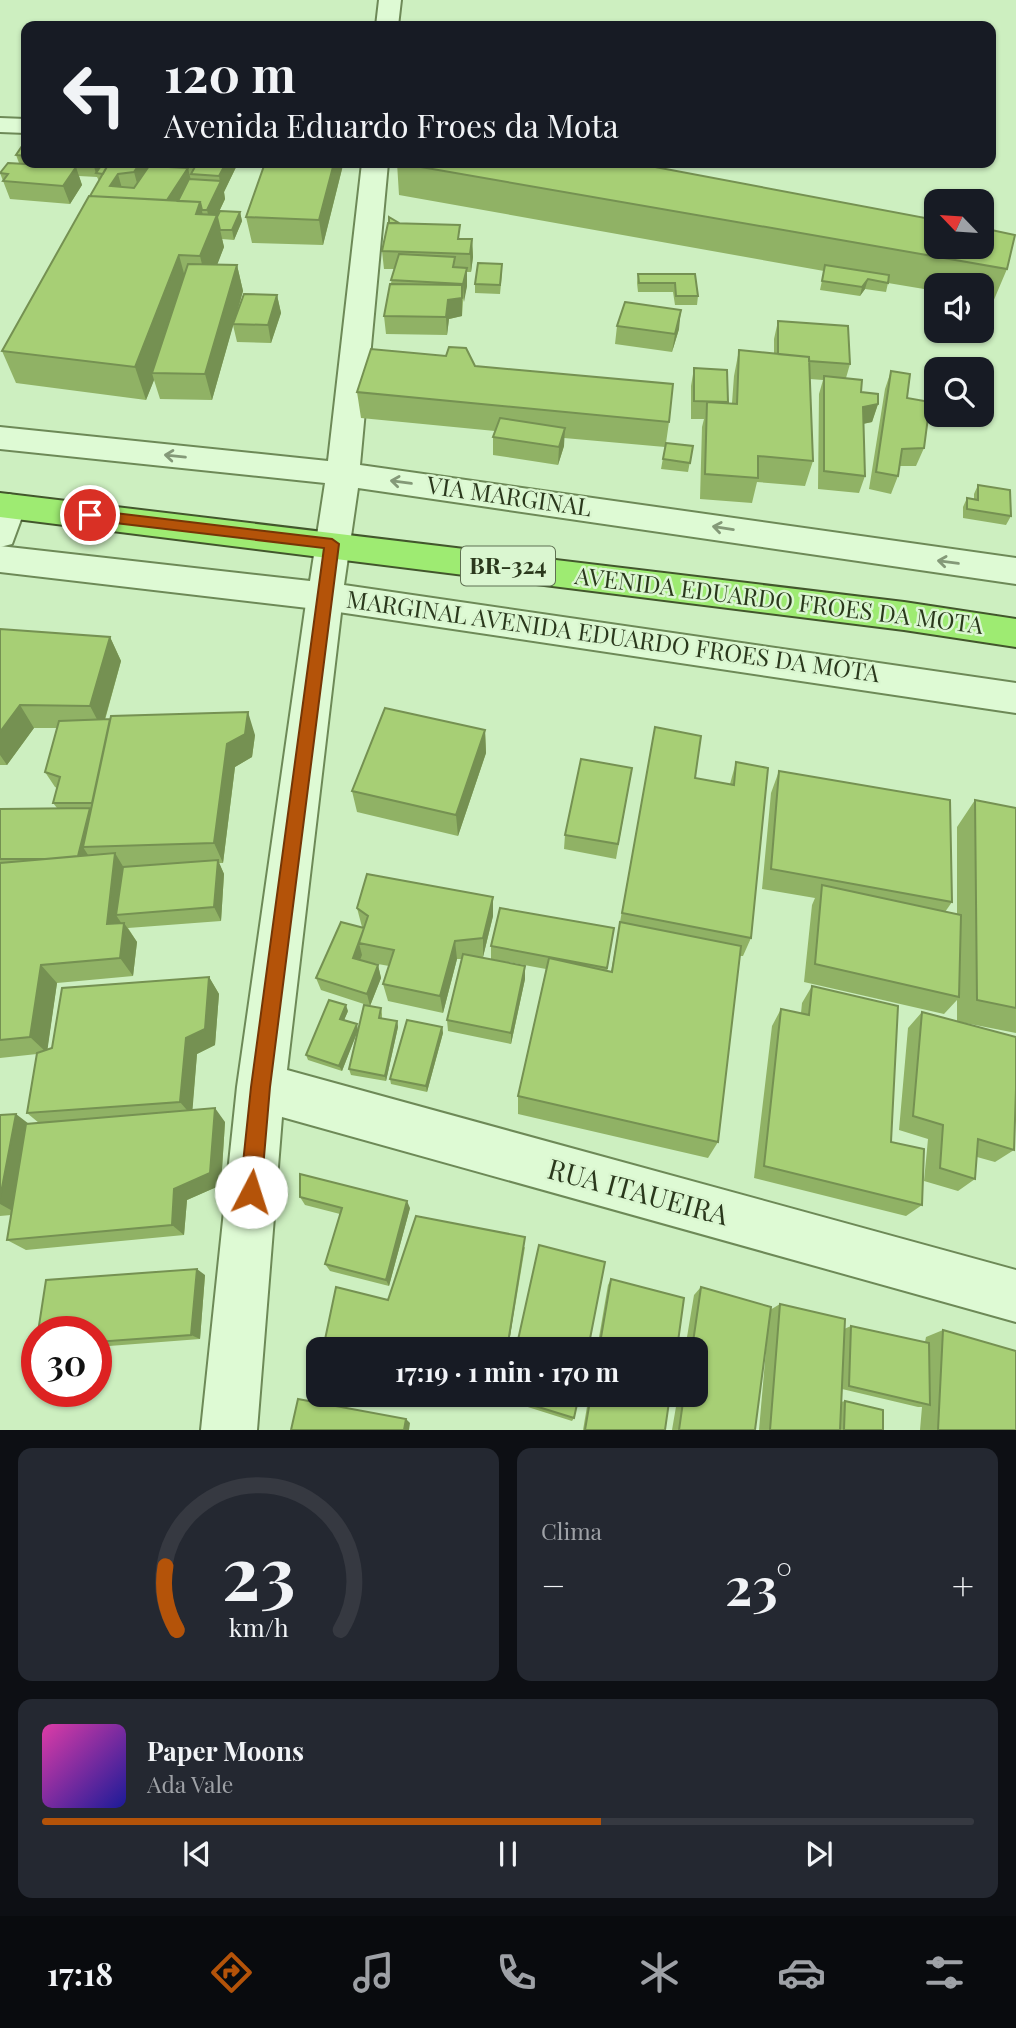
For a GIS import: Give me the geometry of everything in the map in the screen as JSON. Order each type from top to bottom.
[{"type":"highway","name":"AVENIDA EDUARDO FROES DA MOTA","points":[[3,515],[332,544],[1016,633]]},
{"type":"street","points":[[388,21],[390,0]]},
{"type":"street","points":[[0,125],[21,126]]},
{"type":"street","points":[[229,1430],[261,1087],[343,474],[374,168]]},
{"type":"street","name":"VIA MARGINAL","points":[[0,438],[343,474],[1016,571]]},
{"type":"street","name":"MARGINAL AVENIDA EDUARDO FROES DA MOTA","points":[[0,559],[325,596],[1016,698]]},
{"type":"street","name":"RUA ITAUEIRA","points":[[261,1087],[1016,1296]]},
{"type":"building","points":[[8,163],[21,164],[21,168],[75,168],[63,186],[3,181],[8,174],[0,173]]},
{"type":"building","points":[[100,168],[106,168],[103,174],[96,173]]},
{"type":"building","points":[[106,168],[137,168],[134,172],[118,174],[110,186],[134,188],[148,168],[188,168],[167,200],[90,196]]},
{"type":"building","points":[[194,168],[223,168],[219,176],[191,174]]},
{"type":"building","points":[[263,168],[333,168],[319,220],[246,217]]},
{"type":"building","points":[[427,168],[660,168],[924,218],[924,255]]},
{"type":"building","points":[[189,179],[221,181],[207,210],[202,210],[200,202],[178,201]]},
{"type":"building","points":[[89,196],[200,202],[196,214],[217,215],[200,256],[179,255],[135,367],[2,351]]},
{"type":"building","points":[[220,211],[240,212],[232,230],[220,230],[217,217]]},
{"type":"building","points":[[388,223],[460,225],[458,239],[472,239],[470,254],[382,251]]},
{"type":"building","points":[[994,231],[1015,235],[1007,269],[950,259],[994,259]]},
{"type":"building","points":[[399,254],[455,257],[453,267],[467,268],[463,284],[391,280]]},
{"type":"building","points":[[478,263],[502,264],[500,285],[475,284]]},
{"type":"building","points":[[188,264],[237,265],[205,374],[152,373]]},
{"type":"building","points":[[825,265],[889,275],[888,283],[868,279],[862,287],[822,281]]},
{"type":"building","points":[[638,274],[695,274],[698,296],[676,296],[675,283],[639,283]]},
{"type":"building","points":[[390,284],[462,285],[462,298],[448,300],[446,317],[384,316]]},
{"type":"building","points":[[244,294],[277,295],[268,325],[233,324]]},
{"type":"building","points":[[625,302],[681,310],[675,334],[617,326]]},
{"type":"building","points":[[778,321],[848,326],[850,364],[809,361],[809,357],[778,354]]},
{"type":"building","points":[[449,347],[466,348],[475,366],[673,384],[669,422],[357,392],[371,349],[446,356]]},
{"type":"building","points":[[739,350],[809,357],[813,461],[758,456],[758,478],[705,474],[707,402],[737,404]]},
{"type":"building","points":[[694,368],[727,370],[728,402],[694,401]]},
{"type":"building","points":[[891,371],[910,374],[907,398],[924,401],[924,427],[927,427],[924,448],[902,449],[898,476],[876,472]]},
{"type":"building","points":[[824,376],[862,380],[861,392],[878,394],[878,404],[863,407],[865,476],[824,471]]},
{"type":"building","points":[[500,418],[565,428],[559,447],[493,437]]},
{"type":"building","points":[[666,443],[693,446],[690,463],[663,459]]},
{"type":"building","points":[[978,485],[1010,490],[1011,516],[967,509],[967,498],[978,500]]},
{"type":"building","points":[[0,629],[110,637],[90,706],[20,705],[0,732]]},
{"type":"building","points":[[385,708],[485,730],[456,815],[352,791]]},
{"type":"building","points":[[248,712],[245,734],[227,744],[214,843],[83,847],[111,716]]},
{"type":"building","points":[[110,719],[92,803],[53,803],[60,777],[45,772],[59,721]]},
{"type":"building","points":[[655,727],[701,736],[695,778],[734,785],[736,762],[768,768],[751,938],[622,913]]},
{"type":"building","points":[[581,759],[632,768],[618,844],[565,835]]},
{"type":"building","points":[[779,771],[950,800],[952,902],[771,869]]},
{"type":"building","points":[[975,800],[1016,808],[1016,1008],[977,1000]]},
{"type":"building","points":[[90,808],[78,856],[0,859],[0,809]]},
{"type":"building","points":[[115,853],[107,924],[124,923],[120,958],[41,965],[30,1037],[0,1040],[0,863]]},
{"type":"building","points":[[218,860],[214,907],[116,915],[123,867]]},
{"type":"building","points":[[367,874],[493,897],[483,938],[455,941],[440,996],[383,984],[394,950],[359,943],[368,916],[357,908]]},
{"type":"building","points":[[822,885],[961,915],[959,997],[815,964]]},
{"type":"building","points":[[500,908],[614,928],[607,968],[491,946]]},
{"type":"building","points":[[341,922],[364,928],[353,958],[378,965],[367,994],[316,978]]},
{"type":"building","points":[[620,922],[741,946],[718,1142],[518,1096],[549,958],[612,972]]},
{"type":"building","points":[[463,954],[525,966],[511,1033],[447,1020]]},
{"type":"building","points":[[209,977],[205,1029],[186,1038],[180,1102],[27,1113],[37,1053],[52,1048],[62,988]]},
{"type":"building","points":[[812,986],[898,1006],[891,1142],[924,1149],[922,1205],[764,1166],[781,1009],[809,1015]]},
{"type":"building","points":[[329,1000],[346,1005],[340,1019],[357,1024],[339,1066],[306,1055]]},
{"type":"building","points":[[364,1005],[381,1008],[379,1018],[397,1021],[385,1076],[349,1069]]},
{"type":"building","points":[[922,1012],[1016,1037],[1014,1150],[978,1139],[975,1179],[940,1168],[943,1125],[913,1116]]},
{"type":"building","points":[[407,1020],[442,1027],[426,1086],[390,1079]]},
{"type":"building","points":[[215,1108],[210,1173],[174,1189],[172,1225],[7,1240],[26,1124]]},
{"type":"building","points":[[16,1114],[0,1198],[0,1115]]},
{"type":"building","points":[[300,1174],[407,1201],[386,1280],[325,1264],[342,1208],[300,1197]]},
{"type":"building","points":[[416,1216],[525,1237],[509,1337],[326,1337],[336,1287],[388,1300]]},
{"type":"building","points":[[539,1245],[605,1262],[590,1337],[519,1337]]},
{"type":"building","points":[[197,1269],[191,1335],[112,1341],[112,1316],[40,1316],[46,1280]]},
{"type":"building","points":[[611,1279],[684,1298],[679,1337],[601,1337]]},
{"type":"building","points":[[701,1287],[771,1307],[755,1430],[679,1430],[682,1407],[708,1407],[708,1337],[694,1337]]},
{"type":"building","points":[[780,1304],[845,1319],[840,1430],[770,1430]]},
{"type":"building","points":[[851,1326],[929,1343],[930,1405],[849,1386]]},
{"type":"building","points":[[943,1330],[1016,1351],[1016,1430],[938,1430]]},
{"type":"building","points":[[298,1399],[306,1400],[306,1407],[341,1407],[406,1419],[404,1430],[291,1430]]},
{"type":"building","points":[[845,1401],[883,1410],[883,1430],[844,1430]]},
{"type":"building","points":[[538,1407],[576,1407],[574,1418]]},
{"type":"building","points":[[589,1407],[668,1407],[665,1430],[585,1430]]},
{"type":"route","points":[[90,515],[332,544],[261,1087],[251,1192]]}]
